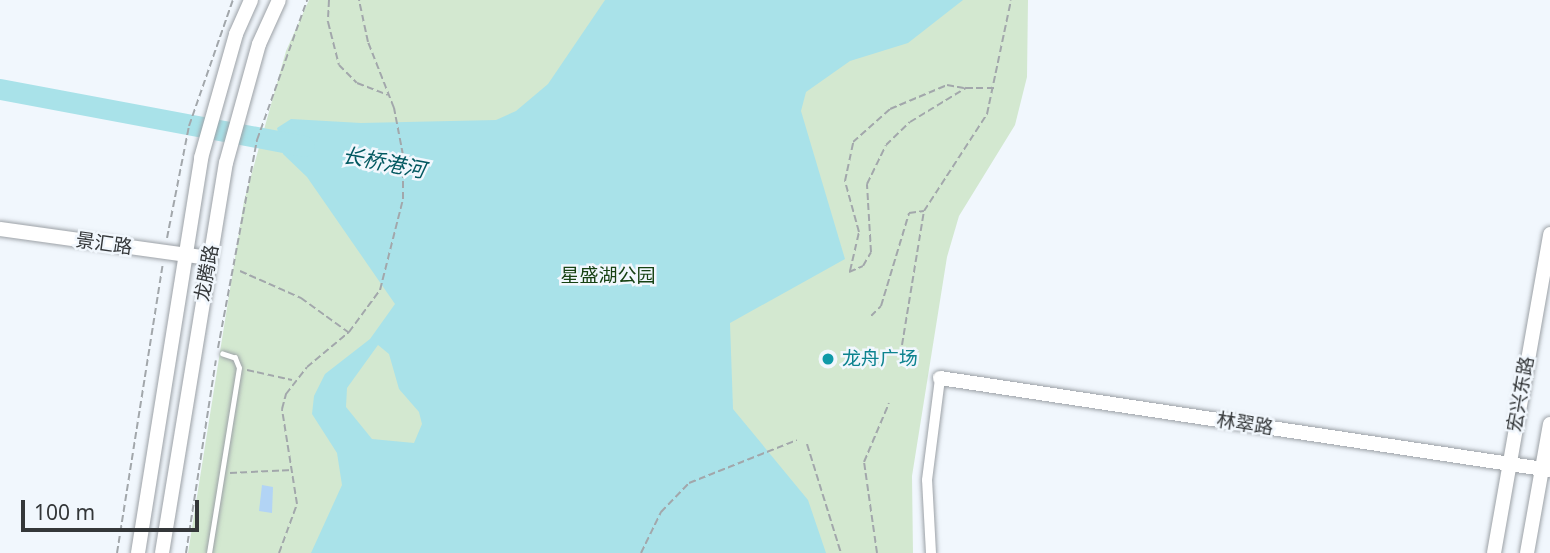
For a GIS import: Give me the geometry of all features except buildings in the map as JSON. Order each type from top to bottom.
[{"type":"main road","name":"龙腾路","points":[[138,553],[201,158],[236,34],[251,0]]},
{"type":"main road","name":"龙腾路","points":[[162,553],[226,163],[259,44],[279,0]]},
{"type":"main road","name":"景汇路","points":[[0,229],[209,258]]},
{"type":"main road","name":"宏兴东路","points":[[1494,553],[1550,234]]},
{"type":"main road","name":"林翠路","points":[[940,378],[1546,470]]},
{"type":"main road","name":"宏兴东路","points":[[1527,553],[1546,470],[1550,424]]},
{"type":"street","points":[[931,553],[927,480],[940,378]]},
{"type":"lane","points":[[209,553],[239,368],[235,358],[223,354]]},
{"type":"path","points":[[167,241],[189,126],[233,0]]},
{"type":"path","points":[[186,553],[242,201],[285,51],[307,0]]},
{"type":"path","points":[[329,0],[328,22],[339,65],[357,83],[389,96]]},
{"type":"path","points":[[279,553],[297,504],[282,409],[294,381],[349,332],[380,290],[403,200],[403,155],[394,108],[368,42],[359,0]]},
{"type":"path","points":[[902,345],[924,211],[951,163],[978,134],[996,88],[1011,0]]},
{"type":"path","points":[[966,89],[886,145],[867,184],[871,252],[863,267],[849,272],[859,232],[845,181],[853,142],[877,116],[947,85],[966,89],[996,88]]},
{"type":"path","points":[[872,316],[881,306],[909,214],[924,211]]},
{"type":"path","points":[[117,553],[165,254]]},
{"type":"path","points":[[240,271],[301,298],[349,332]]},
{"type":"path","points":[[239,368],[294,381]]},
{"type":"path","points":[[877,553],[864,462],[890,403]]},
{"type":"path","points":[[641,553],[661,512],[689,483],[797,440]]},
{"type":"path","points":[[807,444],[841,553]]},
{"type":"path","points":[[222,471],[250,475],[293,470]]},
{"type":"green space","name":"星盛湖公园","points":[[309,0],[1028,0],[1027,77],[1015,125],[959,216],[947,257],[912,476],[913,553],[188,553],[244,201],[286,51]]},
{"type":"water","points":[[605,0],[963,0],[908,43],[850,61],[806,92],[801,111],[845,259],[730,323],[733,409],[808,500],[826,553],[311,553],[342,485],[337,453],[312,414],[314,396],[325,374],[370,339],[395,304],[307,177],[283,154],[277,128],[291,119],[361,123],[496,120],[516,111],[548,84]],"holes":[[[378,345],[389,354],[399,389],[419,412],[422,424],[414,443],[372,439],[346,407],[347,388]]]},
{"type":"waterway","name":"长桥港河","points":[[0,89],[304,146]]},
{"type":"place","name":"龙舟广场","points":[[828,359]]}]
